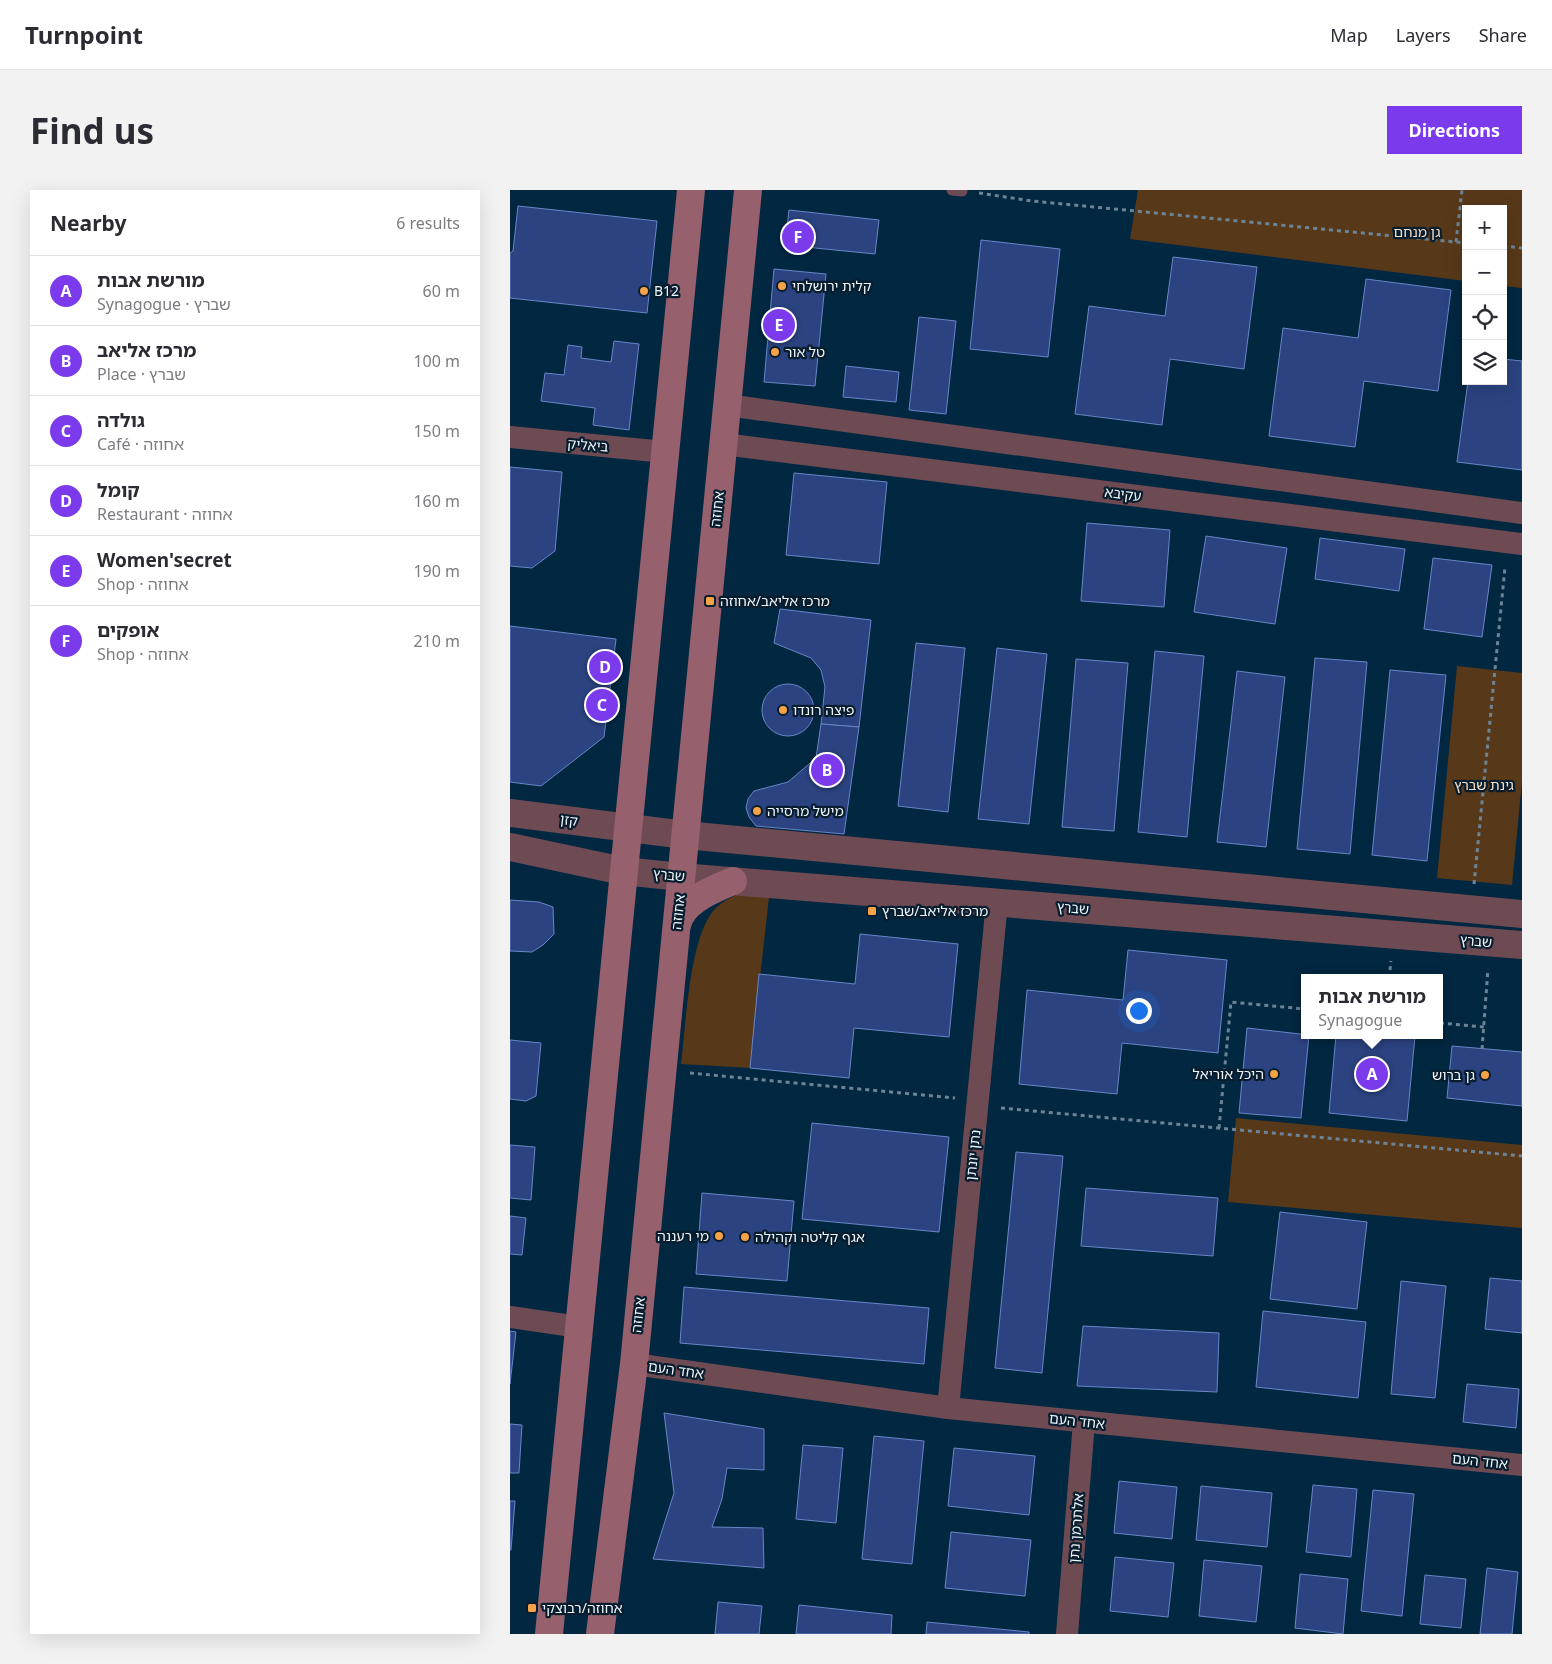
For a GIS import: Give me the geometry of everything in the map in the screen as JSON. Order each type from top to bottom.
[{"type":"main road","points":[[549,1634],[691,190]]},
{"type":"main road","name":"אחוזה","points":[[600,1634],[634,1364],[727,405],[742,190]]},
{"type":"main road","points":[[676,932],[679,916],[694,901],[733,881]]},
{"type":"street","points":[[727,405],[1522,513]]},
{"type":"street","name":"ביאליק","points":[[510,437],[665,452]]},
{"type":"street","name":"עקיבא","points":[[723,444],[1515,543]]},
{"type":"street","name":"קזן","points":[[510,813],[627,827]]},
{"type":"street","points":[[627,827],[685,835],[1522,914]]},
{"type":"street","points":[[510,847],[623,871]]},
{"type":"street","name":"שברץ","points":[[623,871],[1522,945]]},
{"type":"street","name":"נתן יונתן","points":[[948,1408],[997,902]]},
{"type":"street","points":[[510,1317],[579,1326]]},
{"type":"street","name":"אחד העם","points":[[634,1364],[948,1408],[1522,1465]]},
{"type":"street","name":"אלתרמן נתן","points":[[1067,1634],[1084,1422]]},
{"type":"path","points":[[957,190],[1032,201],[1462,243]]},
{"type":"path","points":[[1456,242],[1462,190]]},
{"type":"path","points":[[1507,246],[1522,248]]},
{"type":"path","points":[[1471,909],[1515,543]]},
{"type":"path","points":[[1482,1049],[1490,942]]},
{"type":"path","points":[[1219,1128],[1231,1002],[1301,1009]]},
{"type":"path","points":[[1443,1023],[1484,1027]]},
{"type":"path","points":[[662,1071],[1219,1128],[1522,1156]]},
{"type":"green space","name":"גן מנחם","points":[[1138,190],[1522,190],[1522,288],[1507,286],[1507,205],[1462,205],[1462,280],[1130,239]]},
{"type":"green space","name":"גינת שברץ","points":[[1457,666],[1522,673],[1522,781],[1512,885],[1437,878]]},
{"type":"green space","points":[[745,891],[769,897],[750,1068],[681,1064],[689,988],[702,931],[712,912],[720,904]]},
{"type":"green space","points":[[1236,1118],[1522,1145],[1522,1228],[1228,1202]]},
{"type":"building","points":[[518,206],[657,221],[647,313],[510,298],[510,253],[513,251]]},
{"type":"building","points":[[789,210],[879,220],[875,254],[785,245]]},
{"type":"building","points":[[981,240],[1060,249],[1048,357],[970,349]]},
{"type":"building","points":[[1173,257],[1257,267],[1244,369],[1170,359],[1162,425],[1075,414],[1089,306],[1165,316]]},
{"type":"building","points":[[774,269],[826,274],[815,386],[764,382]]},
{"type":"building","points":[[1366,279],[1451,290],[1438,391],[1364,381],[1355,447],[1269,436],[1283,328],[1358,338]]},
{"type":"building","points":[[919,317],[956,321],[946,414],[909,410]]},
{"type":"building","points":[[614,341],[639,344],[629,430],[593,425],[595,408],[541,401],[545,373],[564,375],[568,345],[582,347],[581,358],[611,362]]},
{"type":"building","points":[[1507,359],[1522,361],[1522,470],[1457,462],[1467,385],[1507,385]]},
{"type":"building","points":[[846,366],[899,372],[896,402],[843,397]]},
{"type":"building","points":[[510,467],[562,472],[555,551],[532,568],[510,566]]},
{"type":"building","points":[[794,473],[887,482],[879,564],[786,555]]},
{"type":"building","points":[[1087,523],[1170,530],[1164,607],[1081,601]]},
{"type":"building","points":[[1206,536],[1287,548],[1275,624],[1194,612]]},
{"type":"building","points":[[1320,538],[1405,549],[1399,591],[1315,579]]},
{"type":"building","points":[[1433,558],[1492,565],[1482,637],[1424,629]]},
{"type":"building","points":[[780,609],[871,620],[859,727],[821,724],[825,687],[821,670],[811,658],[774,643]]},
{"type":"building","points":[[510,626],[616,639],[604,737],[541,786],[510,782]]},
{"type":"building","points":[[916,643],[965,648],[948,812],[898,806]]},
{"type":"building","points":[[997,648],[1047,654],[1029,824],[978,819]]},
{"type":"building","points":[[1155,651],[1204,656],[1187,837],[1138,832]]},
{"type":"building","points":[[1315,658],[1367,662],[1350,854],[1297,849]]},
{"type":"building","points":[[1076,659],[1128,663],[1114,831],[1062,827]]},
{"type":"building","points":[[1390,670],[1446,675],[1427,861],[1372,855]]},
{"type":"building","points":[[1237,671],[1285,677],[1266,847],[1217,842]]},
{"type":"building","points":[[783,684],[793,684],[807,691],[814,705],[814,715],[807,729],[793,736],[783,736],[773,732],[766,725],[762,715],[762,705],[766,695],[773,688]]},
{"type":"building","points":[[821,724],[859,727],[844,834],[756,826],[749,817],[746,808],[748,799],[754,791],[788,782],[816,758]]},
{"type":"building","points":[[510,900],[539,902],[553,907],[554,934],[543,945],[532,952],[510,951]]},
{"type":"building","points":[[860,934],[958,944],[949,1037],[854,1028],[849,1078],[750,1068],[759,974],[855,984]]},
{"type":"building","points":[[1128,950],[1227,960],[1218,1053],[1122,1043],[1117,1094],[1019,1084],[1027,990],[1123,1000]]},
{"type":"building","name":"היכל אוריאל","points":[[1247,1028],[1301,1034],[1301,1039],[1309,1039],[1301,1118],[1239,1113]]},
{"type":"building","points":[[1336,1039],[1415,1039],[1407,1121],[1329,1113]]},
{"type":"building","points":[[510,1040],[541,1043],[536,1096],[526,1101],[510,1099]]},
{"type":"building","name":"גן ברוש","points":[[1452,1046],[1522,1052],[1522,1106],[1447,1098]]},
{"type":"building","points":[[812,1123],[949,1137],[939,1232],[802,1219]]},
{"type":"building","points":[[510,1145],[535,1147],[531,1200],[510,1198]]},
{"type":"building","points":[[1016,1152],[1063,1156],[1042,1373],[995,1368]]},
{"type":"building","points":[[1086,1188],[1218,1198],[1213,1256],[1081,1246]]},
{"type":"building","name":"אגף קליטה וקהילה","points":[[702,1193],[794,1201],[787,1281],[696,1274]]},
{"type":"building","points":[[1280,1212],[1367,1222],[1357,1309],[1270,1299]]},
{"type":"building","points":[[510,1216],[526,1218],[522,1255],[510,1254]]},
{"type":"building","points":[[1490,1278],[1522,1281],[1522,1333],[1485,1329]]},
{"type":"building","points":[[1401,1281],[1446,1286],[1435,1398],[1391,1394]]},
{"type":"building","points":[[684,1287],[929,1308],[924,1364],[680,1343]]},
{"type":"building","points":[[1263,1311],[1366,1322],[1358,1398],[1256,1387]]},
{"type":"building","points":[[1083,1326],[1219,1333],[1217,1392],[1077,1386]]},
{"type":"building","points":[[510,1331],[516,1332],[510,1384]]},
{"type":"building","points":[[1467,1384],[1519,1389],[1516,1428],[1463,1422]]},
{"type":"building","points":[[664,1413],[764,1429],[764,1470],[727,1468],[722,1499],[712,1527],[763,1528],[764,1568],[653,1559],[674,1493]]},
{"type":"building","points":[[510,1424],[522,1425],[519,1473],[510,1473]]},
{"type":"building","points":[[874,1436],[924,1441],[912,1564],[862,1559]]},
{"type":"building","points":[[803,1445],[843,1448],[836,1523],[796,1519]]},
{"type":"building","points":[[954,1448],[1035,1456],[1029,1515],[948,1506]]},
{"type":"building","points":[[1119,1481],[1177,1487],[1172,1539],[1114,1533]]},
{"type":"building","points":[[1313,1485],[1357,1489],[1351,1557],[1306,1552]]},
{"type":"building","points":[[1201,1486],[1272,1493],[1267,1547],[1196,1540]]},
{"type":"building","points":[[1373,1490],[1414,1494],[1402,1616],[1361,1611]]},
{"type":"building","points":[[510,1501],[515,1501],[511,1550],[510,1550]]},
{"type":"building","points":[[951,1532],[1031,1540],[1025,1596],[945,1588]]},
{"type":"building","points":[[1115,1557],[1174,1563],[1168,1617],[1110,1611]]},
{"type":"building","points":[[1204,1560],[1262,1566],[1256,1622],[1199,1616]]},
{"type":"building","points":[[1487,1568],[1518,1572],[1512,1634],[1480,1634]]},
{"type":"building","points":[[1300,1574],[1348,1579],[1343,1634],[1295,1628]]},
{"type":"building","points":[[1425,1575],[1466,1579],[1461,1628],[1420,1624]]},
{"type":"building","points":[[718,1602],[762,1606],[759,1634],[715,1634]]},
{"type":"building","points":[[799,1605],[892,1615],[891,1634],[796,1634]]},
{"type":"building","points":[[927,1622],[1029,1632],[1029,1634],[926,1634]]},
{"type":"place","name":"אופקים","points":[[798,237]]},
{"type":"place","name":"קלית ירושלחי","points":[[782,286]]},
{"type":"place","name":"B12","points":[[644,291]]},
{"type":"place","name":"Women'secret","points":[[779,325]]},
{"type":"place","name":"טל אור","points":[[775,352]]},
{"type":"place","name":"מרכז אליאב/אחוזה","points":[[710,601]]},
{"type":"place","name":"קומל","points":[[605,667]]},
{"type":"place","name":"גולדה","points":[[602,705]]},
{"type":"place","name":"פיצה רונדו","points":[[783,710]]},
{"type":"place","name":"מרכז אליאב","points":[[827,770]]},
{"type":"place","name":"מישל מרסייה","points":[[757,811]]},
{"type":"place","name":"מרכז אליאב/שברץ","points":[[872,911]]},
{"type":"place","name":"היכל אוריאל","points":[[1274,1074]]},
{"type":"place","name":"מורשת אבות","points":[[1372,1074]]},
{"type":"place","name":"גן ברוש","points":[[1485,1075]]},
{"type":"place","name":"מי רעננה","points":[[719,1236]]},
{"type":"place","name":"אגף קליטה וקהילה","points":[[745,1237]]},
{"type":"place","name":"אחוזה/רבוצקי","points":[[532,1608]]}]
